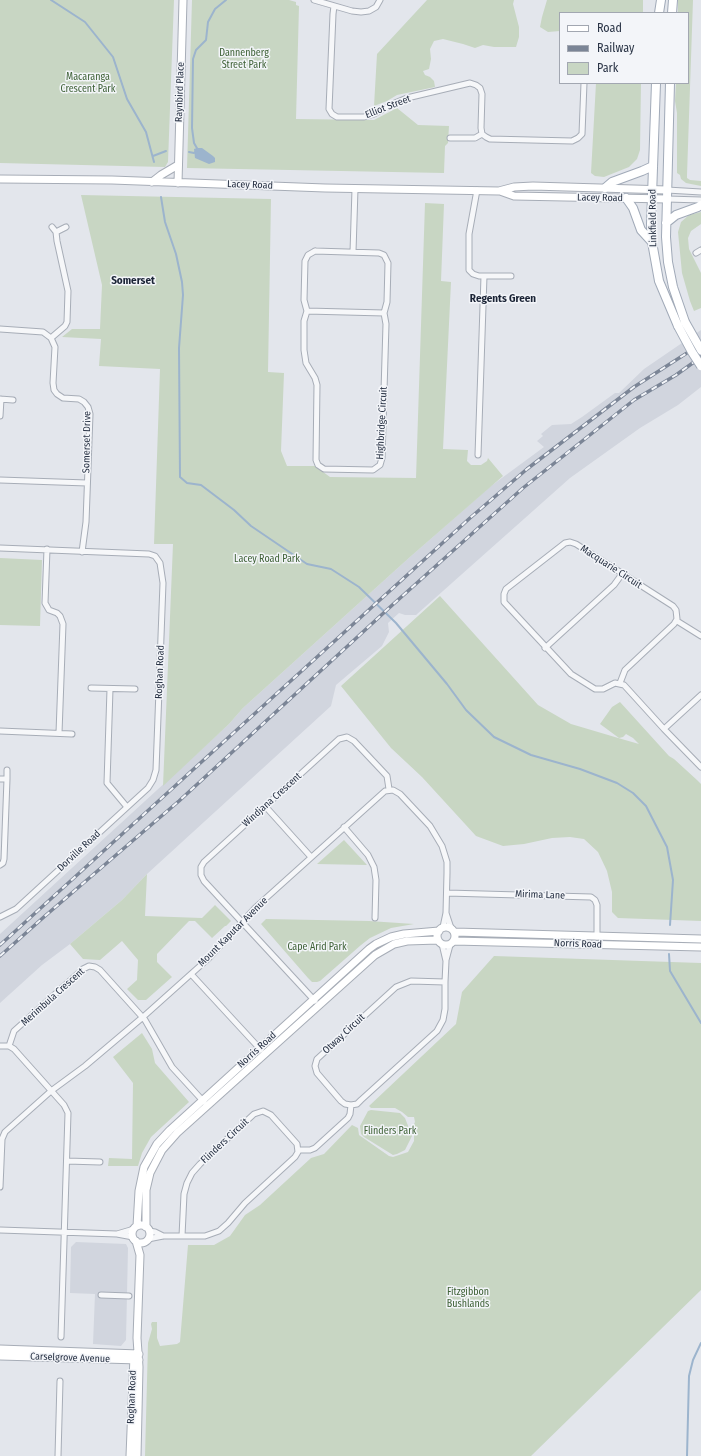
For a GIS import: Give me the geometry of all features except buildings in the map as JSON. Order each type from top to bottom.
[{"type":"main road","name":"Raynbird Place","points":[[178,183],[183,0]]},
{"type":"main road","points":[[659,12],[660,0]]},
{"type":"main road","points":[[672,12],[673,0]]},
{"type":"main road","name":"Linkfield Road","points":[[656,84],[652,189],[652,242],[659,281],[678,326],[701,366]]},
{"type":"main road","name":"Linkfield Road","points":[[670,84],[666,223],[667,251],[670,275],[676,298],[685,322],[701,350]]},
{"type":"main road","points":[[152,182],[178,165]]},
{"type":"main road","points":[[605,188],[612,182],[653,166]]},
{"type":"main road","name":"Lacey Road","points":[[0,179],[152,182],[355,189],[477,190],[499,191],[514,196],[667,199]]},
{"type":"main road","name":"Lacey Road","points":[[499,191],[514,187],[667,190]]},
{"type":"main road","points":[[626,198],[634,208],[641,230],[652,242]]},
{"type":"main road","points":[[666,223],[676,215],[701,205]]},
{"type":"main road","points":[[440,942],[441,929]]},
{"type":"main road","name":"Norris Road","points":[[316,1002],[362,954],[376,944],[392,937],[404,934],[441,929],[597,937],[701,939]]},
{"type":"main road","points":[[452,943],[453,930]]},
{"type":"main road","name":"Norris Road","points":[[135,1239],[140,1182],[148,1158],[163,1137],[205,1103],[316,1002],[375,954],[407,941],[701,947]]},
{"type":"main road","name":"Norris Road","points":[[146,1240],[148,1229],[146,1190],[153,1165],[168,1143],[205,1103]]},
{"type":"main road","points":[[135,1228],[142,1225],[148,1229]]},
{"type":"main road","points":[[135,1239],[146,1240]]},
{"type":"main road","name":"Roghan Road","points":[[135,1239],[140,1255],[137,1338],[137,1456]]},
{"type":"main road","name":"Roghan Road","points":[[140,1255],[146,1240]]},
{"type":"main road","name":"Carselgrove Avenue","points":[[0,1349],[137,1357]]},
{"type":"main road","name":"Carselgrove Avenue","points":[[0,1356],[137,1357]]},
{"type":"main road","name":"Roghan Road","points":[[130,1456],[137,1357]]},
{"type":"street","points":[[314,0],[352,11],[368,11],[376,7],[380,0]]},
{"type":"street","name":"Elliot Street","points":[[334,6],[330,109],[332,114],[337,117],[364,117],[374,114],[407,98],[470,83],[480,88],[482,94],[482,134]]},
{"type":"street","points":[[450,138],[475,138],[482,134],[490,139],[572,141],[582,134],[584,84]]},
{"type":"street","points":[[353,252],[355,189]]},
{"type":"street","points":[[477,190],[470,227],[468,267],[473,274],[484,276],[511,276]]},
{"type":"street","name":"Lacey Road","points":[[667,190],[701,192]]},
{"type":"street","name":"Lacey Road","points":[[667,199],[701,200]]},
{"type":"street","points":[[0,329],[43,332],[51,338],[65,326],[67,322],[68,291],[56,232],[52,227]]},
{"type":"street","points":[[56,232],[66,227]]},
{"type":"street","name":"Highbridge Circuit","points":[[353,252],[381,254],[387,260],[387,302],[384,313],[386,324],[382,458],[378,467],[370,470],[324,469],[316,463],[315,455],[317,385],[315,378],[306,363],[304,355],[304,321],[307,311],[304,300],[304,264],[310,253],[353,252]]},
{"type":"street","points":[[478,455],[484,276]]},
{"type":"street","points":[[307,311],[384,313]]},
{"type":"street","name":"Somerset Drive","points":[[51,338],[55,348],[54,390],[62,398],[79,399],[84,402],[88,407],[90,414],[85,526],[82,552]]},
{"type":"street","points":[[0,416],[0,399],[13,400]]},
{"type":"street","points":[[0,480],[87,483]]},
{"type":"street","name":"Macquarie Circuit","points":[[620,683],[613,683],[603,689],[592,688],[568,672],[506,605],[504,597],[506,589],[562,544],[576,544],[673,606],[677,613],[676,621]]},
{"type":"street","points":[[0,548],[47,549],[82,552]]},
{"type":"street","points":[[47,549],[45,603],[49,610],[60,616],[63,624],[59,733]]},
{"type":"street","name":"Roghan Road","points":[[82,552],[149,554],[155,556],[160,563],[163,583],[162,622],[156,770],[153,780]]},
{"type":"street","points":[[545,648],[614,585],[622,574]]},
{"type":"street","points":[[701,636],[676,621],[625,670],[620,683],[624,685],[701,767]]},
{"type":"street","points":[[91,688],[135,689]]},
{"type":"street","points":[[110,688],[106,783],[127,807]]},
{"type":"street","points":[[664,729],[701,695]]},
{"type":"street","points":[[0,731],[72,734]]},
{"type":"street","name":"Windjana Crescent","points":[[242,921],[204,881],[200,870],[204,862],[335,742],[345,737],[354,740],[387,776],[389,790]]},
{"type":"street","points":[[0,865],[3,863],[4,859],[7,770]]},
{"type":"street","points":[[0,779],[7,779]]},
{"type":"street","name":"Dorville Road","points":[[0,917],[16,909],[148,788],[153,780]]},
{"type":"street","points":[[389,790],[396,790],[430,826],[439,840],[447,862],[446,913],[441,929]]},
{"type":"street","name":"Mount Kaputar Avenue","points":[[0,1187],[2,1132],[51,1091],[85,1066],[143,1017],[209,958],[242,921],[311,857],[383,792],[389,790]]},
{"type":"street","points":[[265,806],[311,857]]},
{"type":"street","points":[[344,828],[368,856],[374,867],[376,880],[375,918]]},
{"type":"street","name":"Mirima Lane","points":[[447,893],[591,897],[595,900],[597,905],[597,937]]},
{"type":"street","points":[[446,913],[453,930]]},
{"type":"street","points":[[242,921],[316,1002]]},
{"type":"street","points":[[440,942],[446,961]]},
{"type":"street","points":[[146,1240],[163,1236],[210,1235],[224,1227],[242,1206],[295,1157],[298,1150],[310,1150],[315,1148],[348,1118],[351,1105],[357,1104],[437,1031],[444,1014],[446,961],[452,943]]},
{"type":"street","name":"Merimbula Crescent","points":[[9,1046],[14,1031],[83,969],[89,966],[100,970],[143,1017]]},
{"type":"street","points":[[191,974],[262,1051]]},
{"type":"street","name":"Otway Circuit","points":[[351,1105],[341,1101],[317,1073],[315,1066],[316,1059],[396,987],[411,981],[445,982]]},
{"type":"street","points":[[143,1017],[168,1061],[205,1103]]},
{"type":"street","points":[[0,1046],[9,1046],[14,1050],[66,1108],[68,1113],[61,1337]]},
{"type":"street","name":"Flinders Circuit","points":[[182,1236],[184,1194],[192,1173],[254,1114],[263,1111],[272,1115],[296,1142],[298,1150]]},
{"type":"street","points":[[67,1161],[100,1162]]},
{"type":"street","points":[[118,1234],[135,1228]]},
{"type":"street","points":[[148,1229],[163,1236]]},
{"type":"street","points":[[0,1230],[118,1234],[135,1239]]},
{"type":"street","points":[[101,1295],[129,1296]]},
{"type":"street","points":[[58,1456],[60,1380]]},
{"type":"shaded area","points":[[701,330],[701,387],[678,405],[640,428],[570,478],[416,615],[405,615],[399,613],[388,623],[389,632],[382,646],[336,685],[331,706],[147,874],[122,900],[70,944],[42,965],[0,1003],[0,934],[229,724],[243,708],[410,557],[491,486],[544,447],[537,441],[543,436],[541,434],[552,425],[571,424],[615,393],[619,393],[644,369]]},
{"type":"shaded area","points":[[76,1242],[126,1244],[128,1248],[126,1340],[121,1346],[93,1344],[95,1294],[70,1293],[71,1247]]},
{"type":"green space","name":"Macaranga Crescent Park","points":[[0,0],[174,0],[168,162],[165,167],[0,163]]},
{"type":"green space","name":"Dannenberg Street Park","points":[[192,0],[289,0],[296,2],[296,5],[299,6],[296,119],[374,120],[397,108],[418,125],[449,126],[448,143],[445,146],[444,173],[187,168]]},
{"type":"green space","points":[[427,0],[514,0],[513,4],[519,27],[519,37],[516,47],[494,47],[483,45],[475,48],[443,39],[434,41],[430,49],[431,59],[429,69],[423,71],[425,75],[434,81],[435,87],[397,95],[374,106],[377,54]]},
{"type":"green space","points":[[547,0],[643,0],[643,12],[559,12],[559,31],[548,32],[540,27]]},
{"type":"green space","points":[[678,0],[693,0],[687,178],[690,180],[701,181],[701,186],[686,183],[677,173],[676,84],[689,84],[689,12],[678,12]]},
{"type":"green space","points":[[596,84],[641,84],[640,150],[637,159],[629,167],[604,177],[595,176],[591,173]]},
{"type":"green space","name":"Lacey Road Park","points":[[81,195],[271,199],[268,372],[284,373],[281,451],[287,466],[315,466],[330,477],[416,478],[425,203],[444,204],[441,281],[451,282],[443,449],[468,450],[467,461],[471,465],[481,465],[487,461],[488,458],[503,476],[410,557],[243,708],[229,724],[163,786],[173,544],[154,544],[160,369],[99,366],[101,339],[62,337],[72,329],[100,329],[102,285]]},
{"type":"green space","points":[[701,212],[701,224],[691,231],[688,238],[689,249],[701,273],[701,308],[694,311],[682,273],[678,232],[681,222],[689,215]]},
{"type":"green space","points":[[0,558],[42,560],[40,626],[0,625]]},
{"type":"green space","points":[[440,596],[538,705],[571,724],[639,744],[626,734],[619,738],[600,724],[612,707],[620,702],[669,756],[701,784],[701,921],[618,918],[612,912],[612,892],[607,871],[598,852],[584,839],[570,837],[552,838],[524,844],[503,846],[476,836],[422,777],[391,748],[341,686]]},
{"type":"green space","points":[[344,840],[367,865],[317,864]]},
{"type":"green space","points":[[147,874],[145,916],[202,918],[215,905],[231,921],[212,938],[195,921],[189,921],[157,954],[157,962],[172,977],[146,1000],[138,1000],[127,989],[137,980],[138,960],[122,941],[100,960],[83,959],[70,944],[122,900]]},
{"type":"green space","name":"Cape Arid Park","points":[[266,919],[369,921],[414,924],[391,928],[370,938],[320,981],[312,982],[261,924]]},
{"type":"green space","name":"Fitzgibbon Bushlands","points":[[494,956],[701,963],[701,1290],[531,1456],[145,1456],[148,1343],[152,1329],[151,1324],[152,1322],[157,1322],[157,1338],[160,1346],[177,1344],[180,1342],[188,1245],[214,1245],[230,1236],[245,1215],[260,1205],[311,1158],[324,1154],[352,1125],[358,1128],[359,1135],[389,1156],[393,1157],[408,1152],[414,1141],[414,1117],[408,1117],[395,1108],[371,1108],[369,1106],[456,1024],[462,992]]},
{"type":"green space","points":[[142,1033],[152,1049],[155,1063],[189,1102],[151,1137],[142,1153],[138,1166],[108,1166],[109,1158],[132,1159],[133,1083],[113,1057]]},
{"type":"green space","name":"Flinders Park","points":[[368,1111],[400,1113],[405,1118],[412,1136],[405,1150],[393,1155],[361,1134],[360,1126]]},
{"type":"water","points":[[202,148],[213,156],[215,158],[215,162],[209,164],[195,158],[194,149]]},
{"type":"waterway","points":[[51,0],[85,22],[113,57],[127,99],[146,132],[154,162]]},
{"type":"waterway","points":[[189,152],[194,153],[198,150],[194,143],[192,128],[193,59],[196,50],[206,40],[208,22],[215,9],[226,0]]},
{"type":"waterway","points":[[153,156],[166,151]]},
{"type":"waterway","points":[[161,197],[165,222],[176,254],[182,282],[183,295],[179,348],[180,477],[187,483],[201,485],[234,510],[251,526],[307,564],[331,569],[359,587],[396,623],[447,684],[466,710],[494,737],[531,755],[580,769],[617,783],[633,793],[646,806],[667,847],[673,880],[670,925]]},
{"type":"waterway","points":[[669,954],[670,971],[701,1023]]},
{"type":"waterway","points":[[687,1456],[689,1376],[693,1360],[701,1343]]},
{"type":"railway","points":[[0,945],[470,518],[527,469],[634,387],[701,344]]},
{"type":"railway","points":[[0,956],[179,801],[389,608],[523,488],[634,400],[676,375],[701,357]]},
{"type":"district","name":"Somerset","points":[[133,281]]},
{"type":"district","name":"Regents Green","points":[[503,299]]}]
